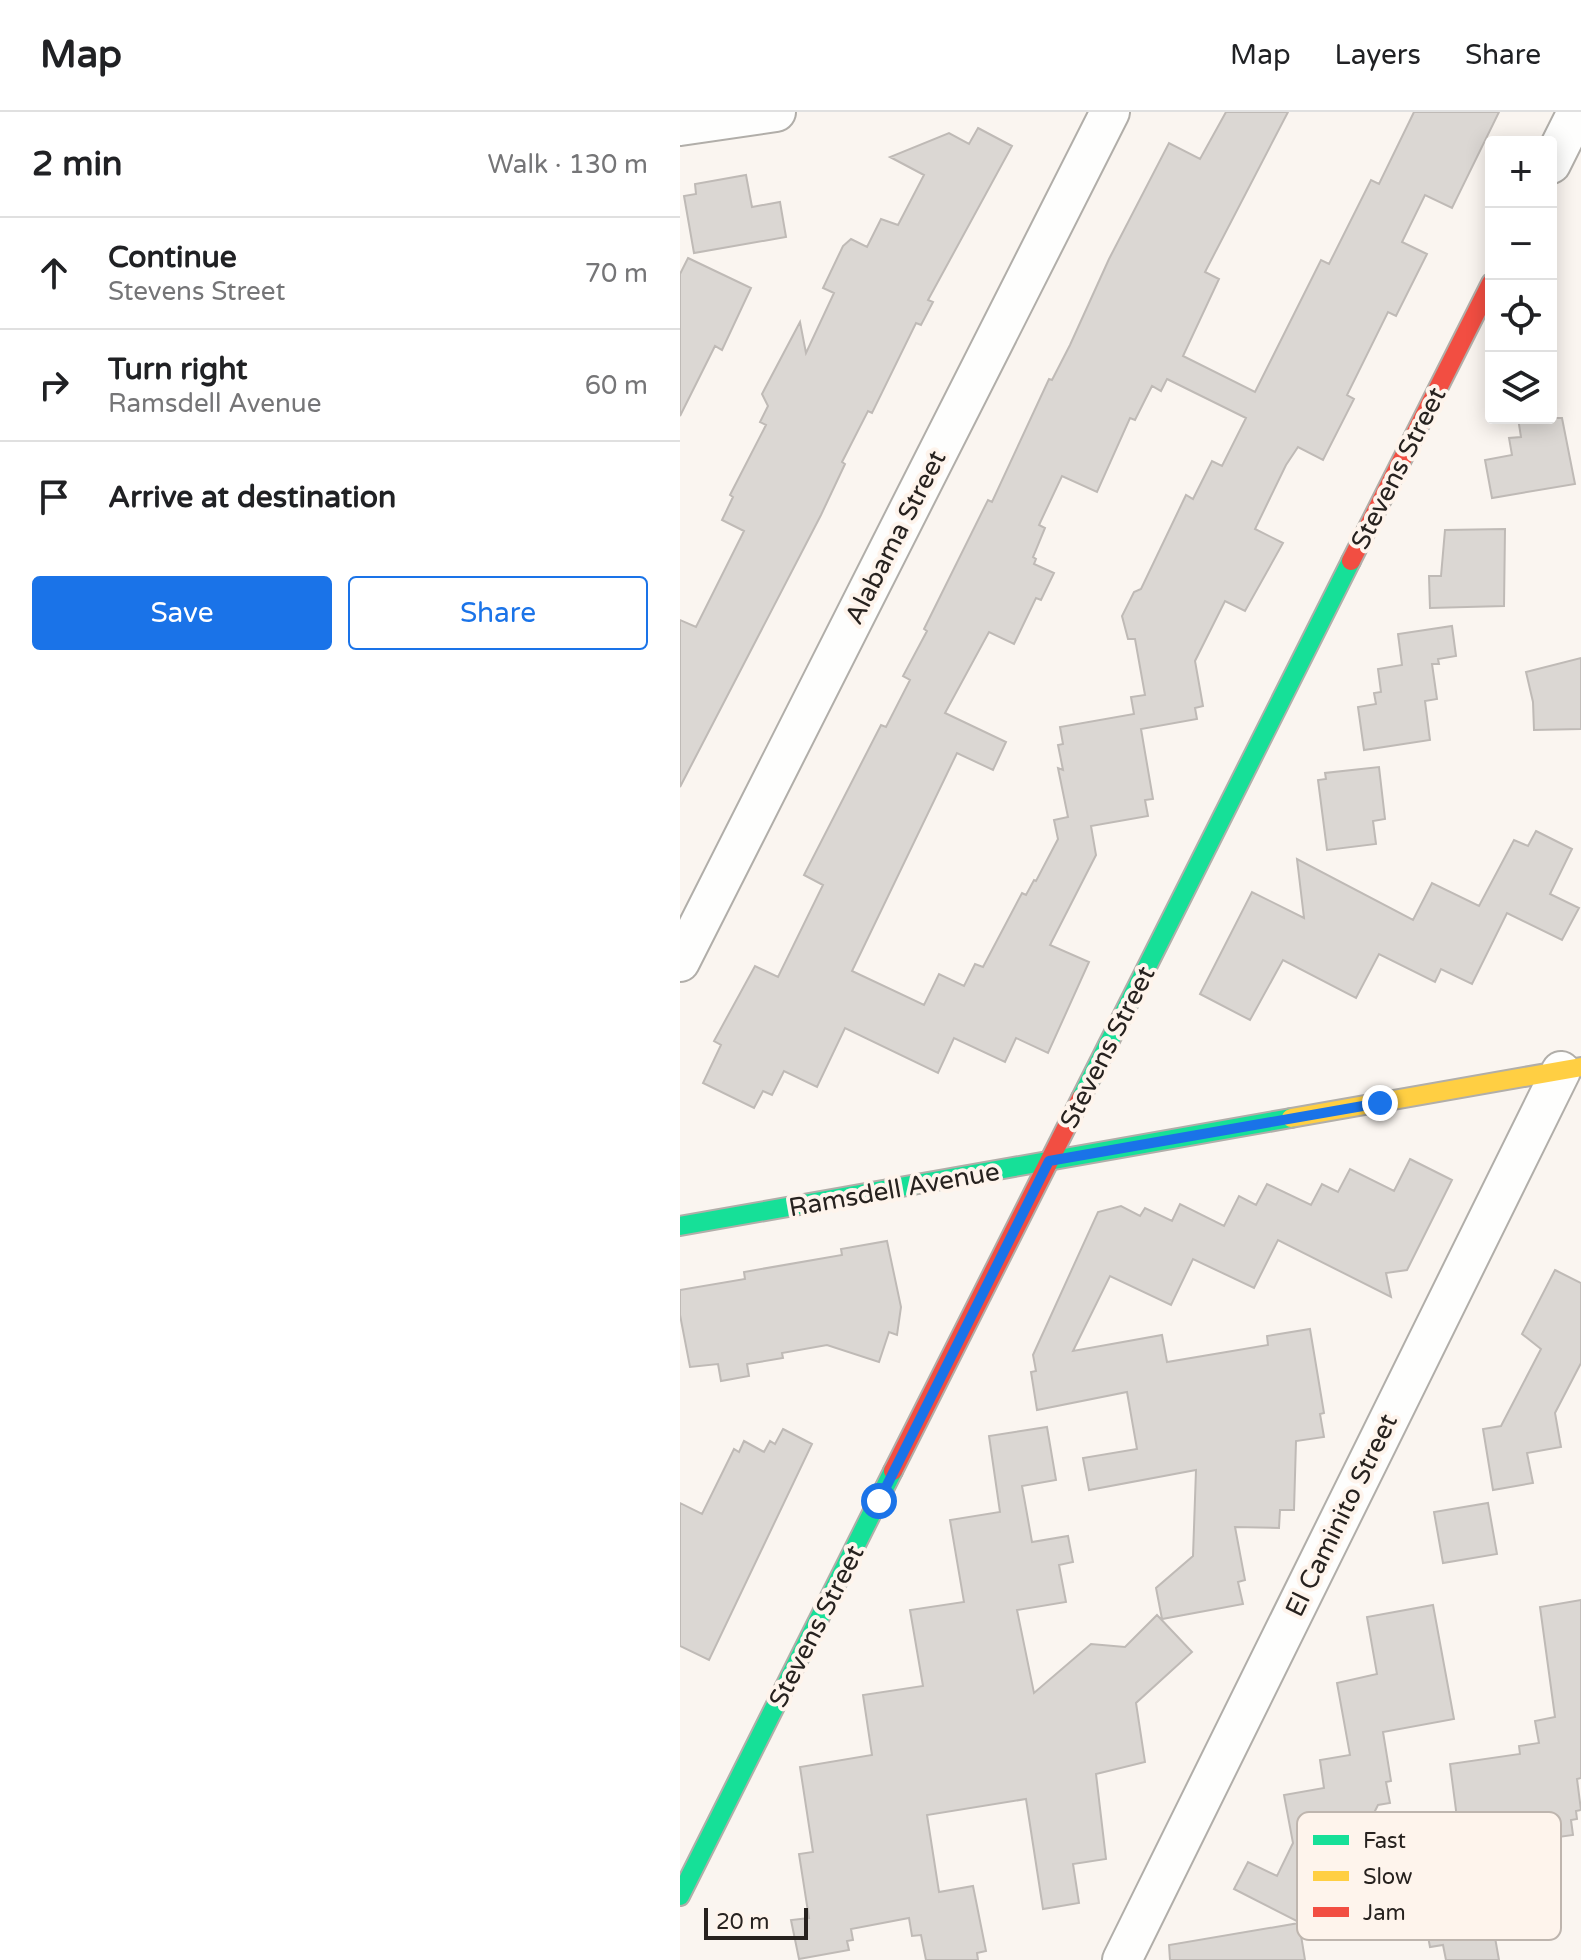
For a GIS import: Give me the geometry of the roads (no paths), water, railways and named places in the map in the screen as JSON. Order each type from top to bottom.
[{"type":"street","points":[[680,126],[776,112]]},
{"type":"street","name":"Alabama Street","points":[[680,962],[1110,112]]},
{"type":"street","points":[[1557,152],[1577,112]]},
{"type":"street","name":"Stevens Street","points":[[680,1896],[1485,295]]},
{"type":"street","name":"Ramsdell Avenue","points":[[680,1226],[1571,1069]]},
{"type":"street","name":"El Caminito Street","points":[[1122,1960],[1571,1069]]}]
